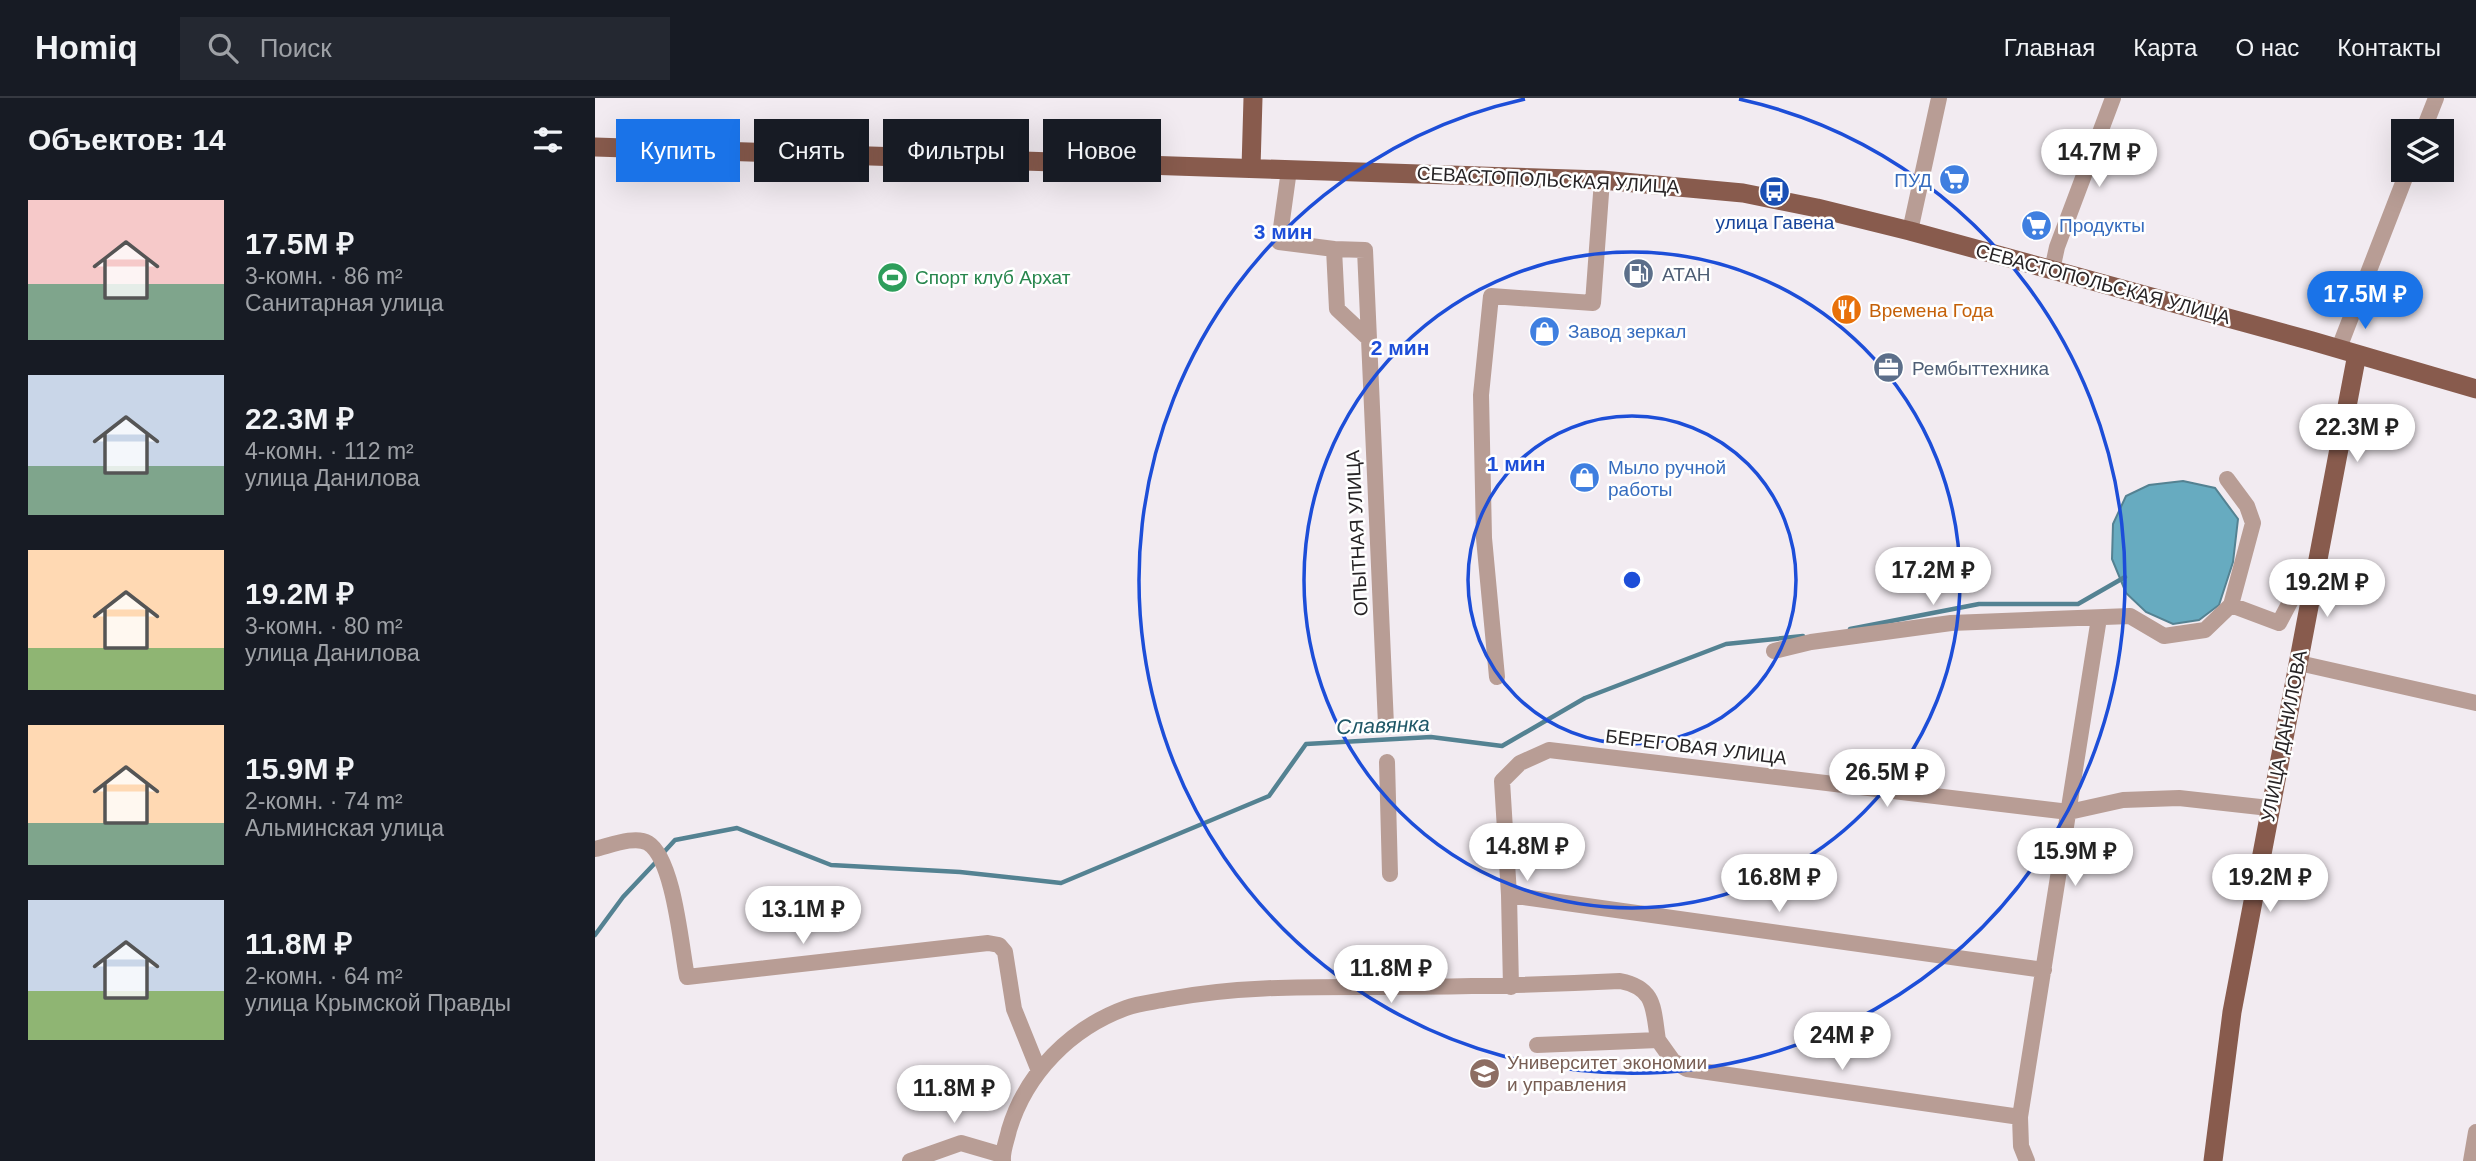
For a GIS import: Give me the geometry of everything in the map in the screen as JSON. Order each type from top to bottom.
[{"type":"main road","points":[[1251,168],[1253,98]]},
{"type":"main road","name":"СЕВАСТОПОЛЬСКАЯ УЛИЦА","points":[[595,147],[1602,180],[1743,193],[1910,231],[2348,351],[2476,389]]},
{"type":"main road","name":"УЛИЦА ДАНИЛОВА","points":[[2213,1161],[2232,1012],[2317,568],[2348,351]]},
{"type":"street","points":[[1910,231],[1939,98]]},
{"type":"street","points":[[2052,270],[2057,247],[2113,98]]},
{"type":"street","points":[[2428,119],[2436,98]]},
{"type":"street","name":"ОПЫТНАЯ УЛИЦА","points":[[1290,170],[1279,242],[1366,250],[1386,726]]},
{"type":"street","points":[[1497,677],[1484,538],[1481,395],[1491,296],[1593,303],[1602,180]]},
{"type":"street","points":[[2348,351],[2404,182]]},
{"type":"street","points":[[1334,249],[1336,309],[1369,339]]},
{"type":"street","points":[[1774,651],[1811,642],[1951,623],[2130,616],[2164,636],[2206,630],[2231,605],[2253,523],[2247,506],[2227,479]]},
{"type":"street","points":[[2231,605],[2279,623],[2299,585],[2317,568]]},
{"type":"street","points":[[2027,1161],[2021,1146],[2020,1117],[2099,618]]},
{"type":"street","points":[[2299,663],[2476,703]]},
{"type":"street","name":"БЕРЕГОВАЯ УЛИЦА","points":[[1509,895],[1502,781],[1520,762],[1549,750],[2069,812],[2123,800],[2179,798],[2269,808]]},
{"type":"street","points":[[1387,761],[1390,874]]},
{"type":"street","points":[[595,849],[639,841],[647,842],[657,852],[670,879],[687,977],[988,943],[999,945],[1005,953],[1014,1009],[1039,1071]]},
{"type":"street","points":[[1511,987],[1509,895],[2043,970]]},
{"type":"street","points":[[910,1161],[961,1143],[1002,1158],[1021,1099],[1039,1071],[1058,1049],[1080,1030],[1104,1017],[1129,1006],[1193,994],[1299,987],[1511,987],[1620,981],[1635,984],[1645,990],[1653,1011],[1658,1040],[1673,1061],[1687,1069],[2020,1117]]},
{"type":"street","points":[[1537,1045],[1658,1040]]},
{"type":"street","points":[[2471,1161],[2476,1132]]},
{"type":"water","points":[[2183,481],[2215,488],[2238,519],[2233,562],[2219,605],[2199,620],[2173,624],[2146,612],[2126,593],[2112,559],[2113,524],[2126,496],[2149,485]]},
{"type":"waterway","name":"Славянка","points":[[1850,629],[1979,604],[2078,604],[2125,577]]},
{"type":"waterway","name":"Славянка","points":[[664,852],[675,840],[737,828],[831,865],[960,872],[1061,883],[1269,796],[1306,744],[1431,737],[1502,746],[1585,698],[1726,644],[1803,636]]},
{"type":"waterway","name":"Славянка","points":[[595,935],[623,897],[656,862]]},
{"type":"place","name":"ПУД","points":[[1955,180]]},
{"type":"place","name":"улица Гавена","points":[[1775,191]]},
{"type":"place","name":"Продукты","points":[[2036,225]]},
{"type":"place","name":"АТАН","points":[[1639,274]]},
{"type":"place","name":"Спорт клуб Архат","points":[[892,277]]},
{"type":"place","name":"Времена Года","points":[[1846,310]]},
{"type":"place","name":"Завод зеркал","points":[[1545,331]]},
{"type":"place","name":"Рембыттехника","points":[[1889,368]]},
{"type":"place","name":"Мыло ручной работы","points":[[1585,478]]},
{"type":"place","name":"Университет экономии и управления","points":[[1484,1073]]}]
